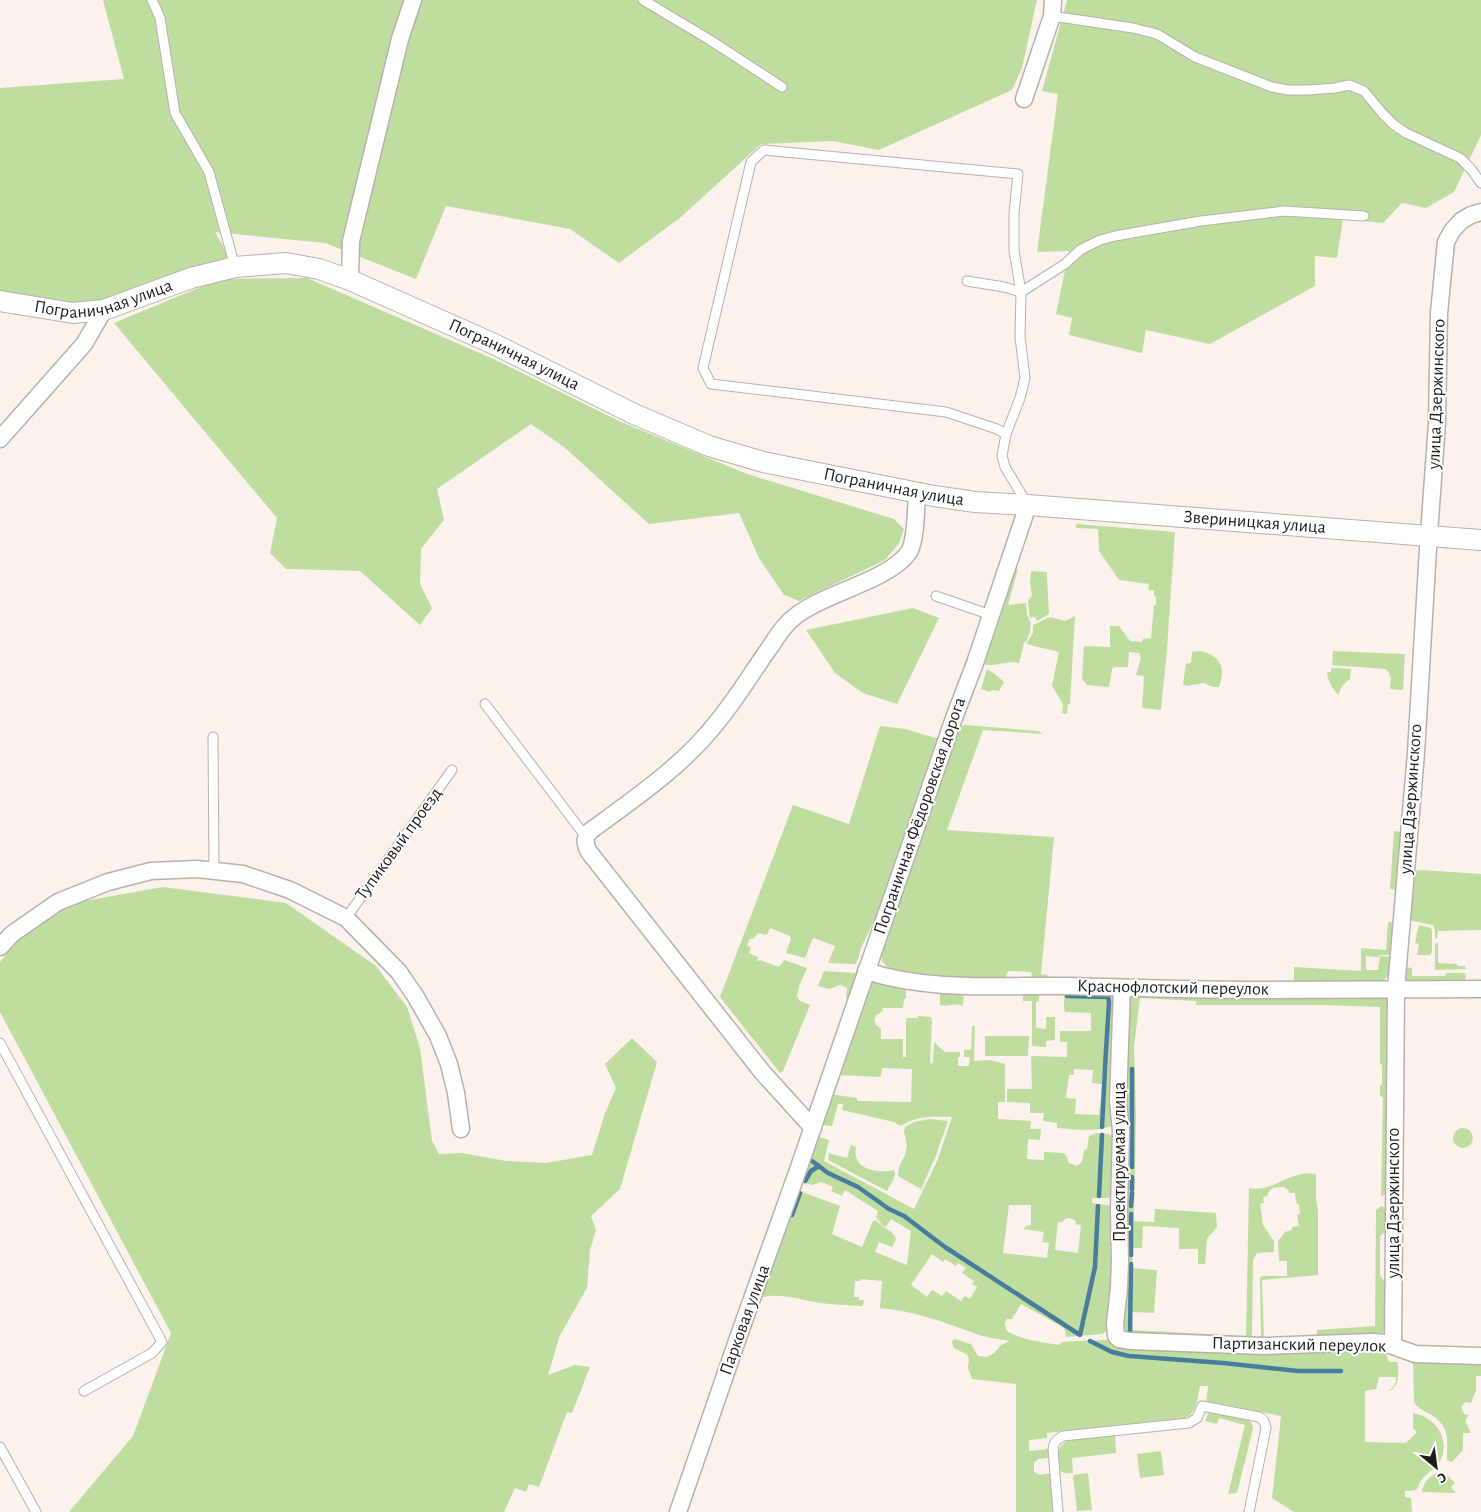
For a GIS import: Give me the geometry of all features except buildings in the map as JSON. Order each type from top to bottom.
[{"type":"street","points":[[350,280],[351,241],[400,40],[413,0]]},
{"type":"street","points":[[1024,99],[1053,8]]},
{"type":"street","name":"улица Дзержинского","points":[[1393,1346],[1396,989],[1416,753],[1438,423],[1439,313],[1446,242],[1452,231],[1461,221],[1481,212]]},
{"type":"street","name":"Пограничная улица","points":[[0,301],[73,313],[104,310],[191,278],[234,267],[286,263],[319,269],[350,280],[494,344],[634,414],[708,446],[763,462],[918,492],[974,502],[1028,505]]},
{"type":"street","points":[[0,439],[84,344],[104,310]]},
{"type":"street","points":[[813,1128],[764,1074],[589,852],[585,841],[588,832],[644,792],[690,754],[719,720],[786,624],[808,607],[877,576],[902,560],[910,551],[918,492]]},
{"type":"street","name":"Звериницкая улица","points":[[1028,505],[1481,540]]},
{"type":"street","name":"Пограничная Фёдоровская дорога","points":[[813,1128],[1028,505]]},
{"type":"street","points":[[0,947],[12,934],[58,902],[108,882],[151,871],[197,869],[243,874],[290,890],[346,918],[399,972],[416,997],[438,1036],[449,1064],[456,1093],[460,1129]]},
{"type":"street","name":"Краснофлотский переулок","points":[[866,970],[887,978],[948,985],[1260,990],[1481,989]]},
{"type":"street","name":"Проектируемая улица","points":[[1116,1336],[1115,1323],[1120,1288],[1120,1131],[1118,1101],[1122,988]]},
{"type":"street","name":"Парковая улица","points":[[678,1512],[813,1128]]},
{"type":"street","name":"Партизанский переулок","points":[[1116,1336],[1119,1339],[1130,1341],[1264,1346],[1372,1342],[1393,1346],[1415,1354],[1481,1356]]},
{"type":"lane","points":[[152,0],[160,18],[175,113],[208,172],[234,267]]},
{"type":"lane","points":[[643,0],[710,40],[782,87]]},
{"type":"lane","points":[[1053,8],[1157,34],[1195,57],[1272,87],[1288,90],[1308,90],[1349,85],[1364,91],[1394,125],[1406,133],[1460,158],[1481,182]]},
{"type":"lane","points":[[1006,434],[997,429],[946,412],[711,384],[703,368],[751,162],[764,150],[1018,174],[1014,213],[1014,251],[1022,292],[1020,337],[1025,378],[1020,398],[1006,434],[1002,456],[1005,467],[1028,505]]},
{"type":"lane","points":[[967,281],[1022,292],[1065,264],[1080,250],[1100,240],[1201,221],[1284,211],[1364,216]]},
{"type":"lane","points":[[936,596],[991,615]]},
{"type":"lane","points":[[485,704],[586,837]]},
{"type":"lane","points":[[213,737],[214,871]]},
{"type":"lane","name":"Тупиковый проезд","points":[[346,918],[452,770]]},
{"type":"lane","points":[[0,1043],[162,1342],[152,1354],[84,1392]]},
{"type":"lane","points":[[1058,1512],[1053,1449],[1054,1442],[1058,1439],[1063,1436],[1189,1423],[1197,1418],[1202,1406],[1262,1418],[1265,1422],[1266,1428],[1249,1512]]},
{"type":"lane","points":[[0,1447],[36,1512]]},
{"type":"green space","points":[[103,0],[1037,0],[1022,68],[1012,90],[879,150],[833,141],[761,144],[681,217],[619,263],[570,229],[446,206],[416,279],[325,243],[215,232],[235,267],[104,310],[0,294],[0,88],[124,79]]},
{"type":"green space","points":[[1067,0],[1481,0],[1481,135],[1454,192],[1426,208],[1402,203],[1383,223],[1343,219],[1337,258],[1315,256],[1315,286],[1210,344],[1146,330],[1142,353],[1069,335],[1072,318],[1056,314],[1069,251],[1037,252],[1058,94],[1042,91]]},
{"type":"green space","points":[[307,278],[498,361],[619,421],[747,474],[894,519],[904,529],[899,543],[885,560],[799,601],[784,595],[759,558],[739,513],[649,524],[564,447],[531,424],[437,489],[444,520],[421,549],[420,584],[432,608],[420,625],[360,571],[286,569],[270,553],[277,518],[114,323],[220,279]]},
{"type":"green space","points":[[1076,524],[1175,532],[1161,710],[1142,708],[1144,676],[1136,675],[1141,658],[1139,653],[1129,652],[1128,667],[1114,667],[1112,669],[1109,687],[1087,685],[1082,679],[1084,646],[1110,647],[1110,626],[1119,626],[1130,641],[1142,642],[1143,639],[1151,638],[1156,597],[1154,596],[1154,590],[1148,590],[1149,584],[1119,580],[1099,551],[1098,529],[1076,528]]},
{"type":"green space","points":[[1018,569],[1008,605],[1026,603],[1027,614],[1031,624],[1019,663],[987,665],[981,663],[1012,570]]},
{"type":"green space","points":[[1031,571],[1047,572],[1049,614],[1037,621],[1035,617],[1030,618],[1028,601],[1032,595]]},
{"type":"green space","points":[[913,608],[939,618],[897,704],[863,693],[835,673],[806,630]]},
{"type":"green space","points":[[1075,616],[1070,704],[1068,704],[1067,714],[1062,713],[1063,704],[1052,686],[1059,652],[1026,644],[1033,633],[1033,625],[1050,617],[1065,621]]},
{"type":"green space","points":[[1200,651],[1213,656],[1220,664],[1222,674],[1219,687],[1213,687],[1204,683],[1186,686],[1183,684],[1186,664],[1191,663],[1192,652]]},
{"type":"green space","points":[[1333,651],[1405,654],[1403,690],[1390,689],[1390,676],[1386,669],[1332,665]]},
{"type":"green space","points":[[1331,668],[1351,669],[1350,679],[1342,686],[1338,695],[1328,678],[1327,672],[1331,672]]},
{"type":"green space","points":[[987,669],[1004,682],[999,691],[992,690],[990,692],[981,689]]},
{"type":"green space","points":[[965,725],[1038,731],[1043,734],[983,730],[947,830],[1054,837],[1041,974],[1048,975],[1043,982],[1033,982],[1031,972],[1008,971],[1004,982],[948,981],[890,970],[882,961],[881,952],[958,727]]},
{"type":"green space","points":[[880,726],[905,729],[939,739],[887,894],[862,946],[856,964],[828,963],[835,946],[813,938],[805,958],[786,953],[790,936],[770,928],[767,935],[758,933],[753,939],[750,939],[747,945],[751,948],[749,953],[758,957],[757,960],[759,961],[779,967],[784,960],[807,968],[797,996],[800,1001],[810,1005],[783,1071],[780,1073],[720,997],[793,805],[849,824]]},
{"type":"green space","points":[[1394,831],[1402,832],[1399,890],[1390,889]]},
{"type":"green space","points":[[1422,870],[1481,874],[1481,930],[1438,931],[1437,939],[1435,938],[1433,925],[1408,920],[1410,871]]},
{"type":"green space","points":[[163,887],[286,903],[376,966],[407,1007],[420,1048],[432,1141],[439,1154],[462,1153],[506,1161],[546,1163],[592,1155],[605,1113],[616,1088],[605,1064],[632,1038],[657,1062],[620,1189],[591,1216],[596,1230],[590,1250],[587,1288],[560,1335],[548,1375],[575,1365],[590,1367],[572,1413],[567,1412],[539,1487],[529,1484],[526,1492],[515,1488],[504,1512],[69,1512],[133,1436],[171,1333],[0,1012],[0,962],[20,937],[73,903]]},
{"type":"green space","points":[[1388,922],[1397,922],[1394,955],[1366,956],[1366,970],[1378,970],[1380,956],[1395,957],[1390,972],[1383,981],[1379,983],[1294,985],[1294,967],[1361,971],[1361,948],[1386,950]]},
{"type":"green space","points":[[1419,925],[1431,928],[1432,952],[1430,955],[1417,955],[1419,944],[1415,943]]},
{"type":"green space","points":[[1438,943],[1438,963],[1457,964],[1458,966],[1465,966],[1466,969],[1435,970],[1435,944]]},
{"type":"green space","points":[[1404,967],[1412,968],[1412,976],[1445,976],[1446,973],[1465,973],[1466,976],[1463,985],[1408,983],[1404,980]]},
{"type":"green space","points":[[824,971],[856,973],[856,982],[848,998],[846,998],[847,988],[840,985],[829,989],[818,986]]},
{"type":"green space","points":[[873,981],[906,988],[903,1008],[883,1008],[882,1012],[876,1015],[875,1019],[876,1025],[881,1029],[881,1039],[903,1039],[903,1057],[906,1057],[906,1018],[918,1018],[918,1016],[931,1017],[930,1062],[932,1064],[935,1043],[945,1052],[960,1052],[958,1066],[969,1066],[970,1057],[964,1057],[964,1050],[971,1050],[972,1026],[975,1026],[974,1061],[990,1060],[1005,1064],[1005,1102],[998,1102],[998,1119],[1031,1121],[1030,1129],[1041,1129],[1040,1140],[1028,1139],[1027,1159],[1044,1160],[1044,1152],[1063,1153],[1066,1155],[1069,1163],[1077,1166],[1082,1162],[1089,1136],[1101,1133],[1113,1136],[1112,1196],[1092,1198],[1092,1203],[1112,1206],[1113,1247],[1110,1327],[1102,1334],[1066,1337],[1065,1330],[1061,1326],[1021,1304],[1012,1319],[1007,1319],[1005,1323],[1006,1330],[1024,1338],[1059,1345],[1062,1342],[1098,1340],[1363,1347],[1383,1350],[1389,1362],[1398,1362],[1398,1379],[1393,1389],[1389,1391],[1396,1381],[1396,1377],[1379,1377],[1376,1389],[1365,1391],[1365,1442],[1406,1443],[1417,1432],[1413,1428],[1413,1413],[1422,1415],[1435,1425],[1443,1439],[1443,1455],[1439,1463],[1421,1480],[1417,1489],[1405,1491],[1405,1497],[1411,1498],[1412,1512],[1294,1512],[1272,1498],[1281,1416],[1206,1401],[1208,1386],[1200,1386],[1195,1408],[1185,1418],[1047,1433],[1047,1438],[1029,1440],[1029,1451],[1048,1449],[1048,1458],[1039,1459],[1034,1462],[1034,1472],[1040,1475],[1050,1473],[1053,1512],[1016,1512],[1016,1384],[972,1379],[968,1368],[969,1358],[966,1354],[954,1348],[952,1342],[954,1339],[971,1344],[978,1356],[987,1357],[994,1353],[1001,1345],[1010,1341],[979,1335],[918,1315],[880,1308],[882,1281],[861,1279],[860,1281],[855,1281],[854,1297],[864,1300],[863,1306],[827,1304],[780,1296],[760,1298],[797,1190],[840,1206],[832,1234],[862,1247],[873,1221],[876,1220],[881,1225],[892,1233],[896,1239],[892,1247],[879,1242],[875,1252],[907,1265],[911,1231],[891,1219],[886,1227],[882,1225],[876,1217],[878,1211],[845,1190],[842,1196],[831,1191],[833,1187],[821,1182],[812,1185],[800,1181],[817,1137],[819,1137],[829,1140],[824,1161],[914,1209],[938,1159],[952,1117],[919,1118],[901,1126],[894,1122],[842,1110],[843,1104],[838,1104],[832,1126],[824,1125],[822,1122],[830,1094],[857,1098],[857,1101],[911,1102],[912,1069],[882,1068],[881,1077],[836,1075],[869,983]],"holes":[[[1009,1205],[1031,1205],[1031,1225],[1023,1229],[1044,1232],[1042,1242],[1049,1243],[1047,1258],[1003,1253]],[[1065,1219],[1075,1220],[1076,1224],[1081,1225],[1078,1253],[1055,1250],[1058,1222],[1062,1222]],[[932,1254],[943,1262],[945,1259],[956,1266],[958,1263],[966,1268],[962,1273],[974,1281],[972,1284],[977,1287],[970,1299],[965,1296],[961,1301],[946,1291],[942,1296],[932,1290],[927,1297],[911,1285]]]},
{"type":"green space","points":[[940,988],[964,990],[963,1006],[957,1004],[940,1005]]},
{"type":"green space","points":[[1111,991],[1115,996],[1113,1125],[1101,1129],[1057,1128],[1057,1123],[1043,1121],[1044,1113],[1030,1113],[1030,1103],[1007,1102],[1007,1089],[1032,1089],[1031,1056],[1067,1057],[1067,1042],[1060,1042],[1060,1031],[1091,1031],[1091,1013],[1065,1012],[1064,994]],"holes":[[[1074,1069],[1093,1070],[1092,1083],[1102,1084],[1099,1115],[1075,1114],[1076,1099],[1066,1098],[1069,1075],[1074,1075]]]},
{"type":"green space","points":[[1133,991],[1380,994],[1389,997],[1392,1006],[1388,1194],[1381,1196],[1383,1098],[1380,1096],[1382,1065],[1380,1064],[1380,1007],[1196,1005],[1196,1001],[1140,998],[1134,1047],[1136,1114],[1134,1221],[1154,1222],[1155,1209],[1216,1213],[1217,1227],[1207,1239],[1205,1264],[1198,1264],[1198,1249],[1179,1249],[1179,1228],[1143,1226],[1142,1248],[1133,1248],[1132,1268],[1157,1270],[1154,1313],[1132,1312],[1132,1330],[1246,1336],[1249,1188],[1258,1189],[1266,1187],[1307,1173],[1316,1174],[1318,1275],[1262,1280],[1264,1340],[1317,1337],[1317,1330],[1375,1326],[1376,1210],[1381,1206],[1388,1209],[1388,1221],[1387,1228],[1380,1236],[1380,1276],[1386,1282],[1386,1328],[1381,1335],[1374,1337],[1270,1342],[1265,1342],[1261,1338],[1260,1278],[1262,1276],[1287,1276],[1287,1261],[1279,1261],[1278,1241],[1285,1232],[1292,1230],[1292,1227],[1299,1226],[1297,1215],[1300,1214],[1299,1205],[1296,1203],[1295,1193],[1289,1193],[1284,1187],[1272,1188],[1268,1196],[1263,1197],[1264,1203],[1260,1204],[1263,1225],[1274,1241],[1274,1252],[1257,1253],[1253,1260],[1252,1334],[1250,1339],[1136,1338],[1121,1332],[1119,1326],[1125,1259],[1126,1127],[1123,1102],[1128,997]]},
{"type":"green space","points":[[1023,992],[1039,995],[1039,1001],[1036,1002],[1036,1028],[1046,1029],[1046,1017],[1055,1017],[1055,1040],[1046,1041],[1046,1047],[1032,1046],[1032,1001],[1023,1001]]},
{"type":"green space","points":[[985,1036],[1029,1036],[1028,1056],[985,1056]]},
{"type":"green space","points":[[930,1119],[948,1121],[935,1158],[921,1189],[898,1176],[899,1167],[907,1146],[905,1127],[914,1122]]},
{"type":"green space","points":[[1463,1128],[1470,1131],[1473,1138],[1470,1145],[1463,1148],[1456,1145],[1453,1138],[1456,1131]]},
{"type":"green space","points":[[851,1145],[856,1147],[858,1161],[868,1169],[874,1171],[894,1170],[894,1178],[887,1191],[828,1160],[829,1153],[847,1158]]},
{"type":"green space","points":[[1413,1362],[1481,1362],[1481,1376],[1476,1376],[1476,1390],[1471,1403],[1465,1402],[1461,1407],[1464,1414],[1469,1415],[1465,1421],[1471,1433],[1463,1433],[1463,1450],[1452,1462],[1447,1460],[1447,1440],[1442,1424],[1419,1408],[1414,1402]]},
{"type":"green space","points":[[1211,1412],[1249,1420],[1252,1423],[1253,1429],[1237,1493],[1228,1494],[1245,1425],[1219,1418],[1217,1424],[1205,1421]]},
{"type":"green space","points":[[1115,1434],[1116,1453],[1072,1458],[1073,1473],[1062,1472],[1059,1469],[1058,1455],[1063,1443],[1072,1438]]},
{"type":"green space","points":[[1161,1451],[1164,1475],[1140,1478],[1137,1454]]},
{"type":"green space","points":[[1441,1472],[1455,1483],[1451,1487],[1456,1493],[1422,1492],[1428,1479]]},
{"type":"green space","points":[[1088,1473],[1092,1510],[1077,1511],[1073,1475]]},
{"type":"waterway","points":[[1067,996],[1108,997],[1105,1067]]},
{"type":"waterway","points":[[1102,1127],[1105,1069]]},
{"type":"waterway","points":[[1132,1069],[1132,1167]]},
{"type":"waterway","points":[[1099,1196],[1102,1135]]},
{"type":"waterway","points":[[812,1161],[828,1173],[858,1187],[889,1209],[904,1216],[945,1247],[1080,1335],[1095,1267],[1098,1206]]},
{"type":"waterway","points":[[805,1181],[811,1171],[819,1166]]},
{"type":"waterway","points":[[1132,1177],[1132,1189]]},
{"type":"waterway","points":[[792,1215],[800,1193]]},
{"type":"waterway","points":[[1131,1206],[1132,1193]]},
{"type":"waterway","points":[[1131,1214],[1131,1255]]},
{"type":"waterway","points":[[1130,1335],[1131,1264]]},
{"type":"waterway","points":[[1090,1341],[1112,1352],[1129,1356],[1298,1371],[1341,1371]]}]
